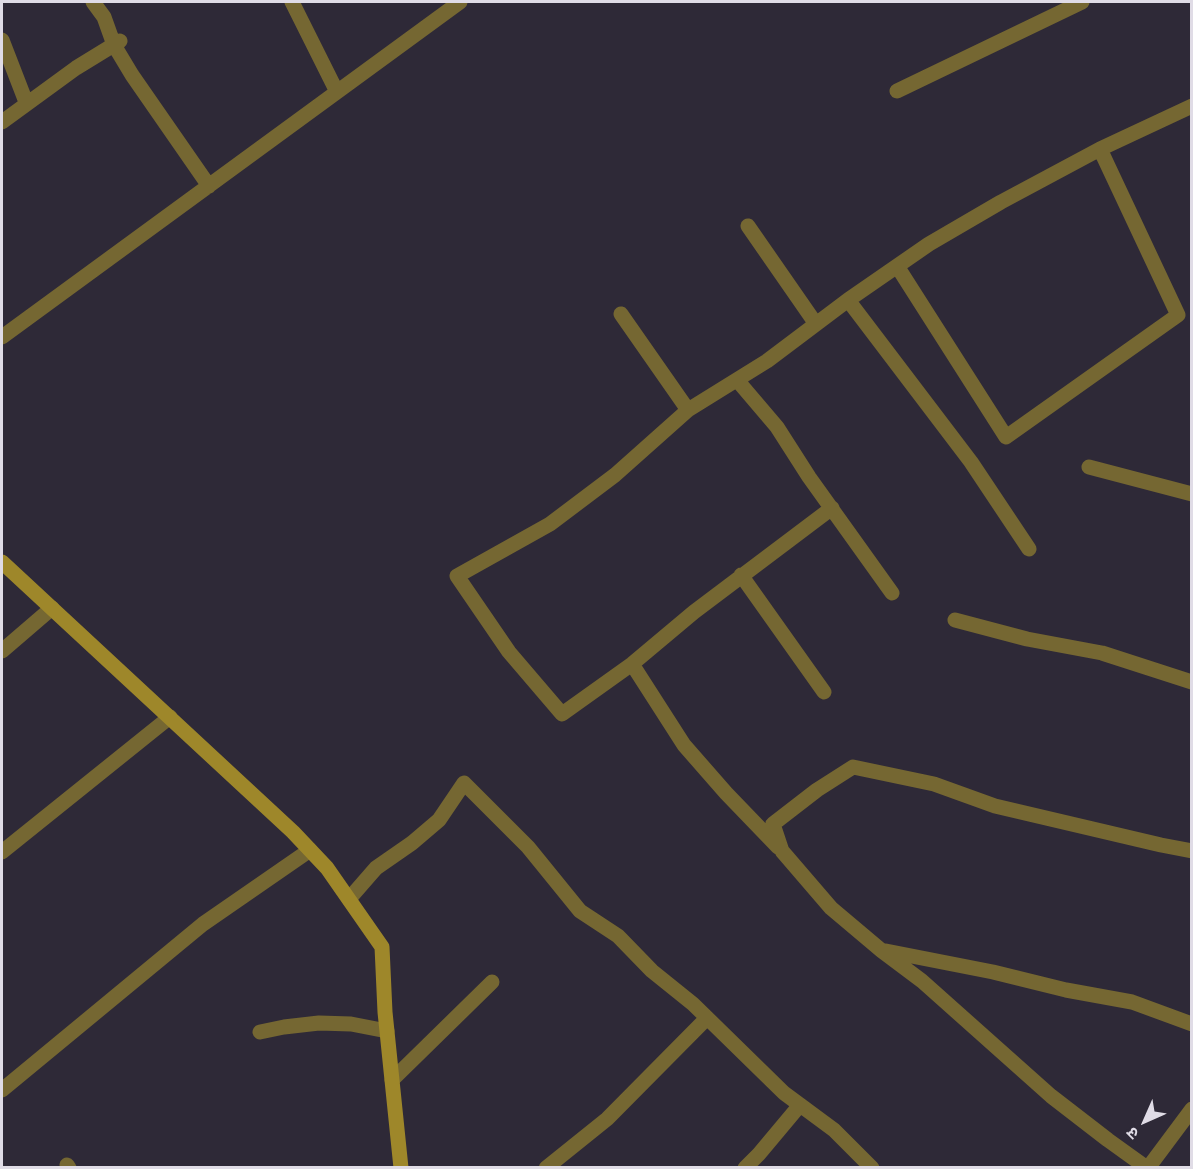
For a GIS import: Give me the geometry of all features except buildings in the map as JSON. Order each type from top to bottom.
[{"type":"street","points":[[93,2],[104,17],[132,75],[208,186]]},
{"type":"street","points":[[292,2],[337,92]]},
{"type":"street","points":[[2,337],[460,2]]},
{"type":"street","points":[[897,91],[1082,2]]},
{"type":"street","points":[[2,40],[26,102]]},
{"type":"street","points":[[2,122],[26,102],[117,43]]},
{"type":"street","points":[[832,508],[741,575],[632,664],[562,714],[509,652],[457,576],[550,524],[615,475],[688,410],[767,362],[848,300],[929,244],[990,208],[1100,149],[1191,106]]},
{"type":"street","points":[[897,266],[1006,437],[1178,315],[1100,149]]},
{"type":"street","points":[[748,226],[816,324]]},
{"type":"street","points":[[848,300],[971,462],[1029,549]]},
{"type":"street","points":[[621,314],[688,410]]},
{"type":"street","points":[[737,380],[777,427],[892,593]]},
{"type":"street","points":[[1089,467],[1191,494]]},
{"type":"street","points":[[2,562],[310,850],[327,868],[382,947],[387,1031],[401,1167]]},
{"type":"street","points":[[741,575],[824,692]]},
{"type":"street","points":[[2,651],[52,608]]},
{"type":"street","points":[[955,620],[1027,639],[1102,653],[1191,682]]},
{"type":"street","points":[[632,664],[684,745],[831,908],[922,981],[1051,1096],[1108,1140],[1148,1167],[1191,1109]]},
{"type":"street","points":[[2,852],[170,717]]},
{"type":"street","points":[[782,851],[773,824],[817,790],[853,767],[934,784],[995,806],[1191,850]]},
{"type":"street","points":[[349,898],[376,868],[412,843],[439,820],[464,783],[528,847],[580,911],[618,936],[652,971],[708,1018],[784,1093],[834,1130],[872,1167]]},
{"type":"street","points":[[2,1090],[203,924],[310,850]]},
{"type":"street","points":[[882,951],[1132,1002],[1191,1024]]},
{"type":"street","points":[[392,1080],[492,982]]},
{"type":"street","points":[[546,1167],[607,1119],[708,1018]]},
{"type":"street","points":[[260,1032],[319,1023],[351,1024],[387,1031]]},
{"type":"street","points":[[745,1167],[759,1154],[800,1105]]}]
